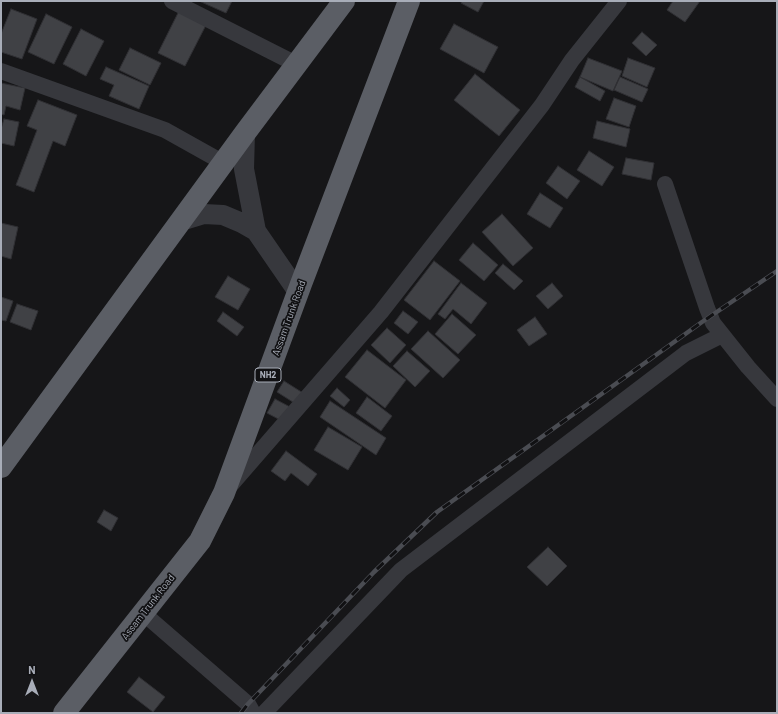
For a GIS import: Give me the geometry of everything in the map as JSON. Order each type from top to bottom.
[{"type":"highway","points":[[1,467],[296,64],[344,1]]},
{"type":"highway","name":"Assam Trunk Road","points":[[64,713],[200,541],[224,493],[298,292],[409,1]]},
{"type":"street","points":[[172,1],[296,64]]},
{"type":"street","points":[[224,493],[381,312],[542,106],[572,60],[619,1]]},
{"type":"street","points":[[1,71],[165,130],[224,163]]},
{"type":"street","points":[[246,133],[244,169],[256,231],[298,292]]},
{"type":"street","points":[[665,184],[713,323],[748,367],[777,399]]},
{"type":"street","points":[[181,221],[204,214],[222,215],[242,223],[256,231]]},
{"type":"street","points":[[264,713],[401,570],[686,353],[722,335]]},
{"type":"street","points":[[143,613],[248,704],[253,713]]},
{"type":"building","points":[[199,1],[232,1],[226,13]]},
{"type":"building","points":[[462,1],[484,1],[478,12],[461,3]]},
{"type":"building","points":[[673,1],[700,1],[685,22],[667,10]]},
{"type":"building","points":[[11,9],[37,19],[22,59],[1,52],[1,34]]},
{"type":"building","points":[[179,11],[206,25],[185,66],[158,53]]},
{"type":"building","points":[[46,14],[72,27],[54,64],[28,52]]},
{"type":"building","points":[[454,24],[498,47],[484,73],[440,49]]},
{"type":"building","points":[[81,29],[104,41],[86,76],[63,64]]},
{"type":"building","points":[[642,32],[657,45],[646,56],[632,43]]},
{"type":"building","points":[[130,48],[161,63],[150,85],[119,70]]},
{"type":"building","points":[[588,58],[622,71],[613,91],[580,77]]},
{"type":"building","points":[[628,58],[655,68],[647,87],[622,76]]},
{"type":"building","points":[[106,67],[149,86],[139,109],[109,96],[114,85],[100,79]]},
{"type":"building","points":[[475,74],[520,110],[499,136],[454,100]]},
{"type":"building","points":[[580,77],[605,91],[600,101],[575,87]]},
{"type":"building","points":[[620,77],[648,89],[642,102],[614,90]]},
{"type":"building","points":[[1,83],[25,88],[20,110],[6,106],[4,115],[1,114]]},
{"type":"building","points":[[614,98],[636,106],[629,127],[606,119]]},
{"type":"building","points":[[38,100],[77,115],[65,146],[53,141],[34,192],[16,185],[37,130],[27,126]]},
{"type":"building","points":[[4,119],[19,122],[14,146],[1,143],[1,129]]},
{"type":"building","points":[[597,121],[630,129],[626,147],[593,138]]},
{"type":"building","points":[[589,151],[614,167],[602,186],[577,170]]},
{"type":"building","points":[[626,158],[654,163],[651,180],[622,174]]},
{"type":"building","points":[[558,166],[580,181],[567,199],[546,183]]},
{"type":"building","points":[[540,193],[563,208],[550,228],[527,214]]},
{"type":"building","points":[[502,214],[533,248],[513,266],[482,232]]},
{"type":"building","points":[[1,223],[18,227],[11,259],[1,256]]},
{"type":"building","points":[[473,243],[498,265],[484,281],[459,260]]},
{"type":"building","points":[[434,261],[460,281],[430,320],[404,300]]},
{"type":"building","points":[[503,264],[523,281],[514,290],[495,273]]},
{"type":"building","points":[[228,276],[250,289],[238,310],[215,297]]},
{"type":"building","points":[[461,283],[487,303],[471,324],[453,309],[445,319],[438,314]]},
{"type":"building","points":[[552,283],[563,296],[548,309],[536,296]]},
{"type":"building","points":[[1,297],[13,301],[6,321],[1,320]]},
{"type":"building","points":[[17,304],[38,311],[31,330],[10,322]]},
{"type":"building","points":[[403,311],[418,322],[408,334],[394,323]]},
{"type":"building","points":[[223,312],[244,327],[237,336],[217,321]]},
{"type":"building","points":[[452,314],[476,335],[458,354],[435,334]]},
{"type":"building","points":[[535,317],[547,334],[529,346],[517,330]]},
{"type":"building","points":[[387,328],[406,345],[390,363],[371,345]]},
{"type":"building","points":[[428,331],[460,360],[443,378],[411,349]]},
{"type":"building","points":[[367,350],[406,380],[385,408],[345,377]]},
{"type":"building","points":[[407,351],[430,371],[415,387],[393,366]]},
{"type":"building","points":[[284,381],[303,393],[296,404],[277,392]]},
{"type":"building","points":[[337,388],[350,400],[344,407],[330,396]]},
{"type":"building","points":[[367,397],[392,416],[381,431],[356,413]]},
{"type":"building","points":[[275,399],[290,407],[282,421],[267,413]]},
{"type":"building","points":[[330,401],[386,438],[376,455],[320,417]]},
{"type":"building","points":[[328,427],[362,447],[348,470],[314,450]]},
{"type":"building","points":[[286,451],[317,474],[308,486],[291,473],[285,481],[271,471]]},
{"type":"building","points":[[104,510],[118,518],[111,531],[97,522]]},
{"type":"building","points":[[548,547],[567,566],[547,586],[527,567]]},
{"type":"building","points":[[139,677],[165,697],[153,712],[127,692]]},
{"type":"railway","points":[[241,713],[374,572],[437,512],[702,322],[777,271]]}]
